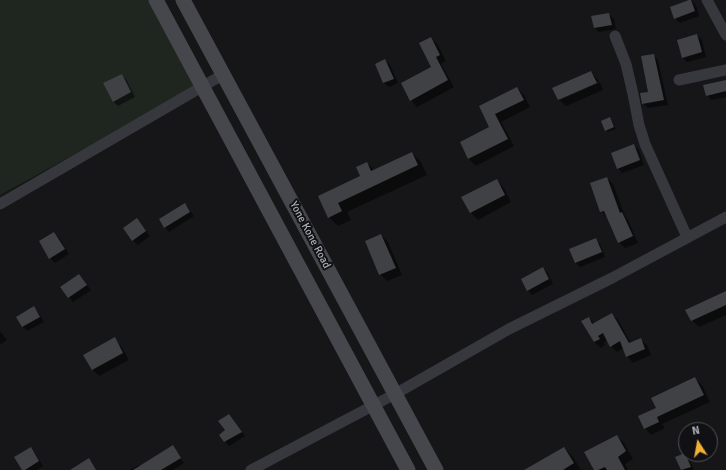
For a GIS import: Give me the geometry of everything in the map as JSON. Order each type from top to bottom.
[{"type":"street","points":[[156,0],[408,470]]},
{"type":"street","name":"Yone Kone Road","points":[[183,0],[436,470]]},
{"type":"street","points":[[707,0],[726,35]]},
{"type":"street","points":[[615,36],[626,64],[639,125],[645,144],[687,238]]},
{"type":"street","points":[[678,80],[726,70]]},
{"type":"street","points":[[0,204],[224,74]]},
{"type":"street","points":[[252,470],[395,394],[509,329],[612,278],[726,217]]},
{"type":"street","points":[[306,280],[328,269]]},
{"type":"shaded area","points":[[0,0],[156,0],[202,85],[0,195]]},
{"type":"building","points":[[691,0],[695,11],[674,19],[670,7]]},
{"type":"building","points":[[609,13],[612,25],[594,28],[591,16]]},
{"type":"building","points":[[697,34],[702,52],[682,58],[677,40]]},
{"type":"building","points":[[431,37],[440,55],[436,57],[448,80],[410,101],[401,83],[431,67],[419,43]]},
{"type":"building","points":[[654,54],[664,100],[642,104],[640,93],[648,92],[641,56]]},
{"type":"building","points":[[385,59],[394,79],[383,83],[375,64]]},
{"type":"building","points":[[591,71],[597,83],[558,100],[552,88]]},
{"type":"building","points":[[122,74],[131,92],[113,102],[103,83]]},
{"type":"building","points":[[726,80],[726,91],[706,96],[703,85]]},
{"type":"building","points":[[517,87],[524,100],[495,114],[508,139],[468,159],[460,142],[489,127],[479,106]]},
{"type":"building","points":[[610,117],[614,127],[605,131],[601,121]]},
{"type":"building","points":[[634,144],[640,160],[617,169],[611,153]]},
{"type":"building","points":[[412,152],[418,165],[338,203],[342,211],[328,218],[318,196],[360,176],[356,167],[367,162],[371,171]]},
{"type":"building","points":[[607,177],[620,213],[622,212],[633,236],[618,243],[604,211],[600,212],[590,183]]},
{"type":"building","points":[[497,179],[505,195],[470,213],[461,197]]},
{"type":"building","points":[[185,203],[190,212],[164,228],[159,219]]},
{"type":"building","points":[[137,218],[146,231],[132,241],[123,228]]},
{"type":"building","points":[[54,232],[65,249],[49,259],[39,241]]},
{"type":"building","points":[[381,234],[396,268],[379,275],[365,241]]},
{"type":"building","points":[[596,238],[602,252],[575,263],[569,249]]},
{"type":"building","points":[[543,267],[549,279],[527,291],[521,279]]},
{"type":"building","points":[[79,274],[87,285],[68,298],[60,287]]},
{"type":"building","points":[[726,291],[726,305],[691,321],[685,310]]},
{"type":"building","points":[[34,306],[40,317],[22,327],[16,317]]},
{"type":"building","points":[[612,313],[629,343],[641,338],[645,349],[626,357],[620,341],[610,347],[603,333],[598,336],[600,339],[594,342],[581,321],[589,317],[592,324]]},
{"type":"building","points":[[115,337],[123,353],[92,370],[83,355]]},
{"type":"building","points":[[695,377],[704,395],[657,417],[659,422],[644,429],[638,416],[656,408],[651,398]]},
{"type":"building","points":[[229,414],[242,432],[224,442],[219,435],[225,430],[218,421]]},
{"type":"building","points":[[617,435],[626,451],[618,457],[625,470],[607,470],[605,467],[594,470],[584,452]]},
{"type":"building","points":[[173,445],[181,458],[161,470],[133,470]]},
{"type":"building","points":[[31,447],[39,461],[25,470],[22,470],[14,457]]},
{"type":"building","points":[[564,447],[574,463],[563,470],[524,470]]},
{"type":"building","points":[[678,456],[678,462],[689,462],[691,467],[681,470],[675,457]]},
{"type":"building","points":[[89,458],[96,470],[70,470]]}]
